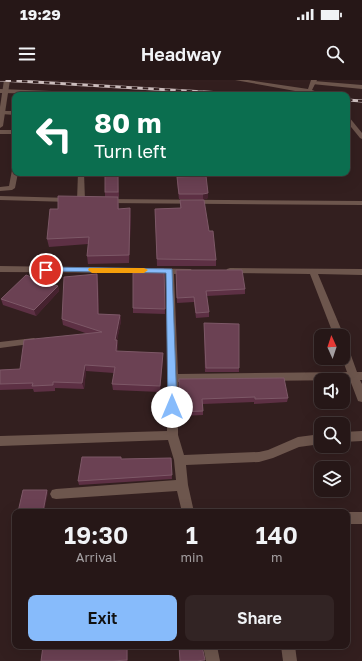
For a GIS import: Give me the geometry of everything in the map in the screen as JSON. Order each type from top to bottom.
[{"type":"street","points":[[0,126],[3,113],[3,91],[7,80]]},
{"type":"street","points":[[238,80],[362,87]]},
{"type":"street","points":[[312,85],[320,92]]},
{"type":"street","points":[[3,91],[50,92]]},
{"type":"street","points":[[3,113],[12,113]]},
{"type":"street","points":[[350,122],[362,137]]},
{"type":"street","points":[[82,176],[89,200]]},
{"type":"street","points":[[0,198],[362,204]]},
{"type":"street","points":[[0,269],[200,271]]},
{"type":"street","points":[[170,271],[173,378],[172,435],[180,460],[182,485],[187,509]]},
{"type":"street","points":[[222,271],[362,272]]},
{"type":"street","points":[[312,272],[336,329]]},
{"type":"street","points":[[350,360],[358,377],[362,398]]},
{"type":"street","points":[[173,378],[358,377]]},
{"type":"street","points":[[0,441],[172,435]]},
{"type":"street","points":[[350,437],[362,436]]},
{"type":"street","points":[[180,460],[259,457],[270,455],[298,442],[314,440]]},
{"type":"street","points":[[56,494],[182,485]]},
{"type":"street","points":[[350,518],[362,518]]},
{"type":"street","points":[[211,649],[213,661]]},
{"type":"street","points":[[288,649],[290,661]]},
{"type":"lane","points":[[0,132],[12,132]]},
{"type":"lane","points":[[0,189],[12,188],[14,176]]},
{"type":"lane","points":[[0,345],[45,340]]},
{"type":"building","points":[[105,176],[118,176],[118,192],[105,192]]},
{"type":"building","points":[[206,176],[208,193],[179,194],[177,177]]},
{"type":"building","points":[[58,196],[118,197],[118,209],[130,208],[129,255],[87,256],[89,237],[47,239],[50,209],[58,209]]},
{"type":"building","points":[[180,200],[204,200],[209,231],[213,231],[216,260],[157,259],[155,209],[181,208]]},
{"type":"building","points":[[157,269],[164,269],[165,309],[133,308],[133,273],[157,272]]},
{"type":"building","points":[[176,270],[242,270],[245,289],[206,291],[209,312],[196,313],[194,297],[177,298]]},
{"type":"building","points":[[97,274],[98,314],[120,315],[115,340],[117,340],[116,351],[163,353],[160,386],[112,384],[115,367],[85,365],[82,383],[53,382],[53,385],[32,386],[33,383],[0,384],[0,370],[20,369],[24,340],[102,332],[62,319],[64,277]]},
{"type":"building","points":[[26,275],[58,286],[34,310],[1,299]]},
{"type":"building","points":[[204,323],[239,324],[239,368],[206,368]]},
{"type":"building","points":[[284,378],[288,398],[255,399],[255,397],[202,399],[203,411],[179,412],[179,379]]},
{"type":"building","points":[[82,457],[121,457],[121,459],[171,458],[172,475],[78,481]]},
{"type":"building","points":[[23,490],[47,490],[44,509],[19,509]]},
{"type":"building","points":[[43,649],[127,649],[127,660],[41,661]]},
{"type":"building","points":[[179,649],[203,649],[205,660],[180,661]]},
{"type":"railway","points":[[0,80],[206,92]]},
{"type":"railway","points":[[350,100],[362,101]]},
{"type":"slow traffic","points":[[92,270],[144,270]]},
{"type":"route","points":[[46,270],[170,271],[173,378],[172,407]]}]
